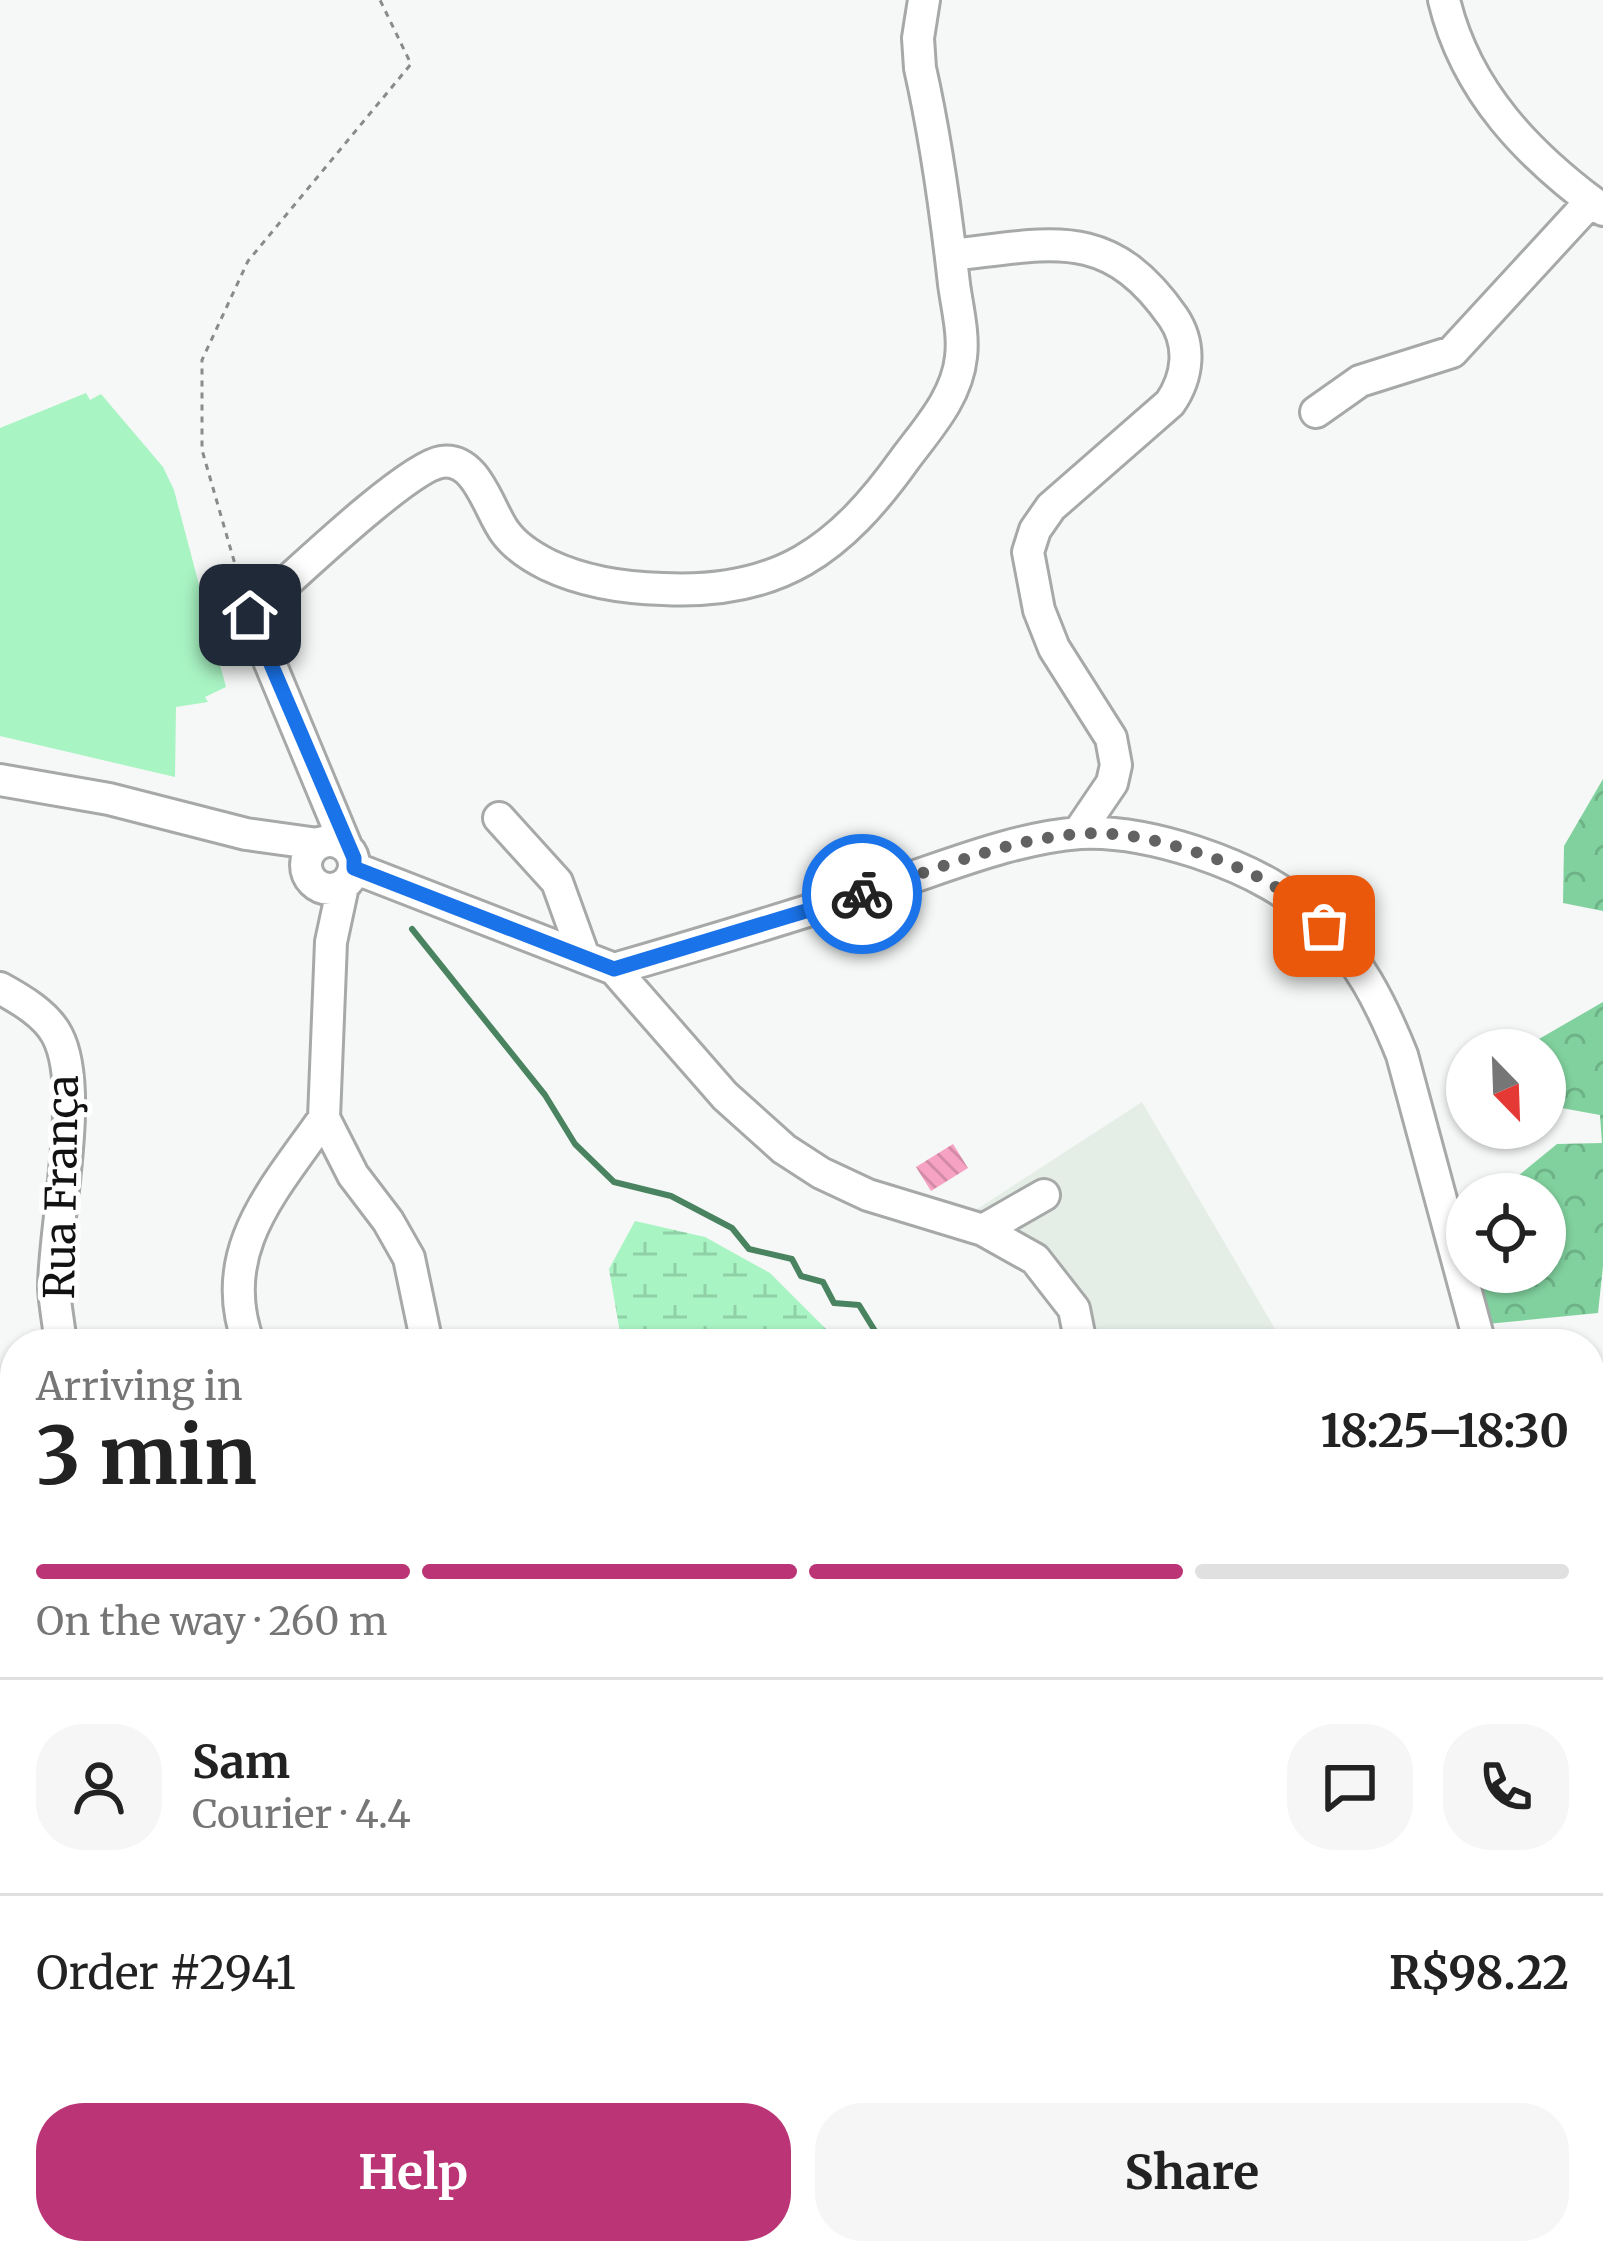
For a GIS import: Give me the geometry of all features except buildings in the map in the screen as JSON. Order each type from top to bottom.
[{"type":"street","points":[[424,1329],[409,1258],[353,1175],[324,1118],[329,865],[250,615],[410,476],[444,461],[467,471],[505,532],[523,550],[545,564],[589,580],[701,591],[741,586],[784,572],[832,542],[877,499],[955,386],[962,354],[920,68],[918,38],[924,0]]},
{"type":"street","points":[[1444,0],[1451,28],[1489,103],[1545,166],[1589,199]]},
{"type":"street","points":[[1316,412],[1360,381],[1452,352],[1589,199],[1603,172]]},
{"type":"street","points":[[951,255],[1035,245],[1111,255],[1151,289],[1184,339],[1186,369],[1170,404],[1051,507],[1035,530],[1028,552],[1039,610],[1054,648],[1111,738],[1116,765],[1112,783],[1078,833]]},
{"type":"street","points":[[0,779],[109,799],[246,834],[584,954],[614,969],[724,1096],[784,1149],[868,1195],[983,1230],[1035,1259],[1073,1309],[1078,1329]]},
{"type":"street","points":[[500,818],[557,882],[584,954]]},
{"type":"street","points":[[614,969],[1003,848],[1078,833],[1130,835],[1241,868],[1269,880],[1301,903],[1347,950],[1385,1012],[1402,1055],[1476,1329]]},
{"type":"street","name":"Rua França","points":[[0,988],[49,1023],[64,1057],[68,1144],[54,1289],[59,1329]]},
{"type":"street","points":[[243,1329],[238,1315],[237,1276],[242,1249],[256,1218],[324,1118]]},
{"type":"street","points":[[983,1230],[1044,1196]]},
{"type":"path","points":[[250,615],[202,450],[202,360],[248,261],[411,64],[380,0]]},
{"type":"shaded area","points":[[1142,1102],[1275,1329],[1092,1329],[1064,1270],[1018,1233],[968,1215]]},
{"type":"green space","points":[[86,393],[90,400],[101,394],[163,467],[174,490],[226,687],[205,697],[208,702],[176,707],[175,777],[0,736],[0,428]]},
{"type":"green space","points":[[1603,779],[1603,911],[1563,903],[1564,846]]},
{"type":"green space","points":[[1603,1002],[1603,1266],[1598,1313],[1487,1324],[1482,1293],[1566,1293],[1566,1173],[1522,1173],[1551,1149],[1602,1143],[1600,1115],[1566,1109],[1566,1029],[1556,1029]]},
{"type":"green space","points":[[635,1221],[705,1237],[770,1273],[826,1329],[619,1329],[609,1269]]},
{"type":"waterway","points":[[412,929],[545,1095],[575,1144],[614,1182],[671,1196],[732,1228],[749,1249],[792,1259],[801,1276],[823,1282],[834,1303],[859,1305],[874,1329]]},
{"type":"way so far","points":[[862,894],[1003,848],[1078,833],[1130,835],[1167,843],[1269,880],[1324,926]]},
{"type":"route","points":[[250,615],[354,858],[354,868],[614,969],[862,894]]}]
